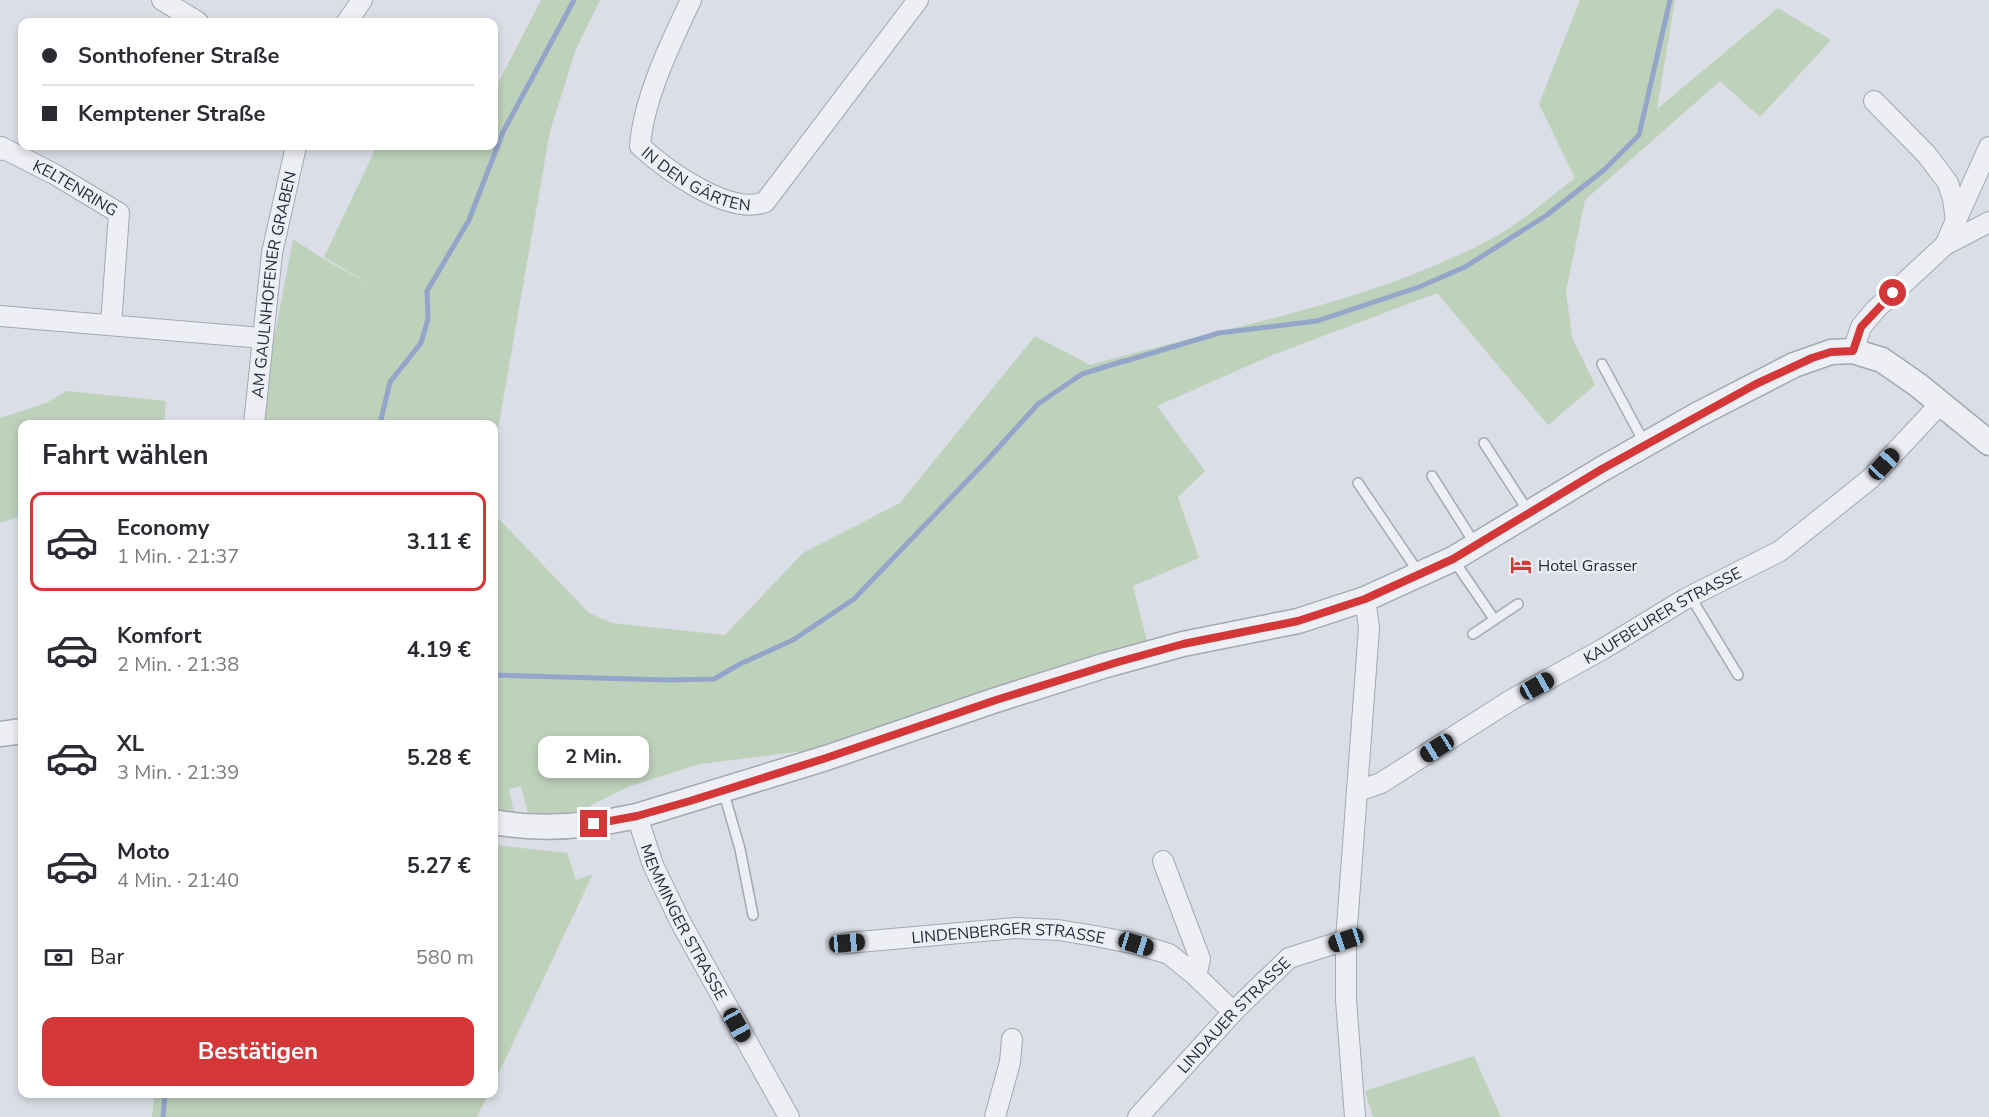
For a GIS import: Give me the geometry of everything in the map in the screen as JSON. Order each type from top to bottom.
[{"type":"street","points":[[162,0],[191,18]]},
{"type":"street","points":[[350,18],[362,0]]},
{"type":"street","name":"IN DEN GÄRTEN","points":[[691,0],[656,78],[640,146],[663,166],[694,187],[741,205],[755,206],[765,202],[918,0]]},
{"type":"street","points":[[1874,100],[1926,155],[1948,183],[1956,221]]},
{"type":"street","name":"KELTENRING","points":[[0,150],[1,147],[54,174],[118,213],[111,325]]},
{"type":"street","points":[[1945,245],[1989,147]]},
{"type":"street","name":"AM GAULNHOFENER GRABEN","points":[[254,420],[272,253],[295,150]]},
{"type":"street","points":[[1853,351],[1861,327],[1876,309],[1945,245],[1989,222]]},
{"type":"street","points":[[0,316],[263,338]]},
{"type":"street","points":[[498,822],[557,826],[607,822],[637,816],[826,758],[1095,668],[1183,644],[1298,621],[1365,599],[1453,559],[1646,444],[1794,365],[1831,352],[1853,351],[1882,360],[1989,443]]},
{"type":"street","name":"KAUFBEURER STRASSE","points":[[1358,790],[1381,783],[1512,700],[1603,649],[1690,596],[1780,551],[1870,479],[1941,404]]},
{"type":"street","points":[[1355,1117],[1346,1000],[1346,940],[1369,627],[1365,599]]},
{"type":"street","points":[[0,734],[18,732]]},
{"type":"street","name":"MEMMINGER STRASSE","points":[[637,816],[653,864],[681,923],[789,1117]]},
{"type":"street","points":[[1162,861],[1200,960],[1196,976]]},
{"type":"street","name":"LINDENBERGER STRASSE","points":[[847,943],[1016,928],[1058,930],[1136,944],[1169,954],[1196,976],[1233,1012]]},
{"type":"street","name":"LINDAUER STRASSE","points":[[1138,1117],[1233,1012],[1289,958],[1346,940]]},
{"type":"street","points":[[995,1117],[1010,1062],[1012,1039]]},
{"type":"lane","points":[[1602,364],[1646,444]]},
{"type":"lane","points":[[1484,444],[1530,513]]},
{"type":"lane","points":[[1432,476],[1476,546]]},
{"type":"lane","points":[[1358,483],[1421,575]]},
{"type":"lane","points":[[1453,559],[1494,619]]},
{"type":"lane","points":[[1690,596],[1738,675]]},
{"type":"lane","points":[[1473,634],[1518,604]]},
{"type":"lane","points":[[723,790],[740,849],[753,915]]},
{"type":"green space","points":[[541,0],[600,0],[576,49],[550,131],[498,429],[498,420],[264,420],[269,366],[293,239],[376,288],[324,257],[375,150],[498,150],[498,83]]},
{"type":"green space","points":[[1580,0],[1675,0],[1657,109],[1778,8],[1831,40],[1760,117],[1720,81],[1585,200],[1566,291],[1572,337],[1595,385],[1548,425],[1437,293],[1270,356],[1157,406],[1205,471],[1178,497],[1199,558],[1133,586],[1147,641],[813,750],[700,764],[630,786],[591,805],[589,812],[528,814],[521,786],[509,789],[514,813],[498,811],[498,518],[589,613],[612,623],[725,635],[803,553],[900,503],[1035,336],[1090,365],[1349,297],[1450,259],[1508,229],[1575,178],[1539,104]]},
{"type":"green space","points":[[67,391],[166,401],[164,420],[18,420],[18,517],[0,523],[0,418],[46,403]]},
{"type":"green space","points":[[498,845],[567,853],[576,880],[593,874],[498,1075]]},
{"type":"green space","points":[[1474,1056],[1501,1117],[1373,1117],[1365,1091]]},
{"type":"green space","points":[[154,1098],[486,1098],[477,1117],[152,1117]]},
{"type":"waterway","points":[[498,145],[574,0]]},
{"type":"waterway","points":[[1122,362],[1219,333],[1317,321],[1419,287],[1465,267],[1547,215],[1604,170],[1639,135],[1670,0]]},
{"type":"waterway","points":[[381,420],[390,382],[421,343],[428,319],[427,291],[469,220],[496,150]]},
{"type":"waterway","points":[[498,675],[668,680],[714,679],[740,664],[793,640],[854,599],[1038,404],[1082,374],[1124,361]]},
{"type":"waterway","points":[[163,1117],[165,1098]]},
{"type":"place","name":"Hotel Grasser","points":[[1521,565]]},
{"type":"route","points":[[594,824],[637,816],[690,801],[1080,673],[1183,644],[1298,621],[1393,588],[1453,559],[1602,469],[1756,384],[1812,358],[1831,352],[1853,351],[1861,327],[1893,293]]}]
